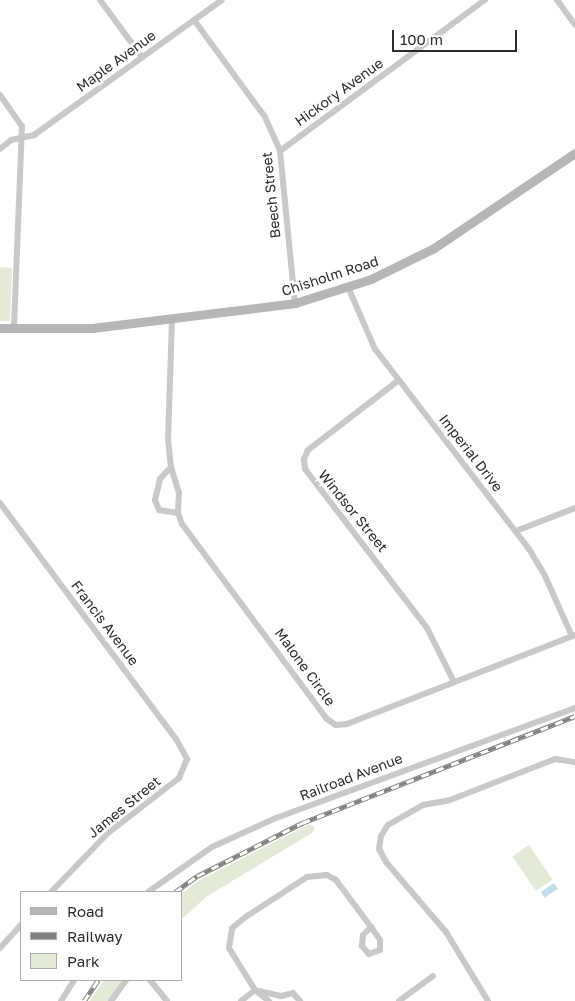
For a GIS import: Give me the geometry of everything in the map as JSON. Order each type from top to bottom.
[{"type":"main road","name":"Chisholm Road","points":[[0,328],[92,328],[295,304],[348,287],[398,267],[452,238],[575,153]]},
{"type":"street","points":[[100,0],[142,57]]},
{"type":"street","name":"Maple Avenue","points":[[0,149],[34,135],[222,0]]},
{"type":"street","name":"Hickory Avenue","points":[[280,151],[485,0]]},
{"type":"street","points":[[557,0],[575,25]]},
{"type":"street","name":"Beech Street","points":[[194,20],[265,117],[280,151],[295,304]]},
{"type":"street","points":[[0,95],[22,126],[23,138],[14,328]]},
{"type":"street","name":"Imperial Drive","points":[[348,287],[375,349],[516,531],[545,576],[573,636]]},
{"type":"street","name":"Malone Circle","points":[[172,320],[168,439],[171,468],[179,492],[178,513],[182,524],[327,719],[336,724],[347,724],[573,636]]},
{"type":"street","name":"Windsor Street","points":[[399,380],[308,450],[304,459],[305,469],[427,628],[454,682]]},
{"type":"street","points":[[171,468],[160,479],[155,500],[159,510],[178,513]]},
{"type":"street","name":"Francis Avenue","points":[[0,503],[176,739],[187,759]]},
{"type":"street","points":[[516,531],[575,508]]},
{"type":"street","name":"Railroad Avenue","points":[[149,891],[212,847],[276,818],[575,708]]},
{"type":"street","name":"James Street","points":[[52,891],[108,833],[179,778],[187,759]]},
{"type":"street","points":[[488,1001],[446,932],[386,862],[379,849],[381,836],[388,825],[423,805],[450,800],[555,759],[575,762]]},
{"type":"street","points":[[262,1001],[229,948],[232,928],[307,877],[327,875],[336,880],[370,927]]},
{"type":"street","points":[[0,948],[20,926]]},
{"type":"street","points":[[399,1001],[433,976]]},
{"type":"street","points":[[60,1001],[73,981]]},
{"type":"street","points":[[112,1001],[125,981]]},
{"type":"street","points":[[151,981],[167,1001]]},
{"type":"street","points":[[242,1001],[255,990]]},
{"type":"street","points":[[255,990],[269,1001]]},
{"type":"street","points":[[255,990],[281,996],[293,993],[300,1001]]},
{"type":"green space","points":[[0,267],[12,268],[10,321],[0,321]]},
{"type":"green space","points":[[310,824],[315,828],[312,833],[206,897],[182,919],[182,893],[200,880]]},
{"type":"green space","points":[[529,845],[552,880],[536,891],[512,856]]},
{"type":"green space","points":[[103,981],[122,981],[109,1001],[90,1001]]},
{"type":"water","points":[[554,883],[558,889],[545,898],[541,892]]},
{"type":"railway","points":[[176,891],[197,876],[302,823],[575,716]]},
{"type":"railway","points":[[84,1001],[97,981]]}]
